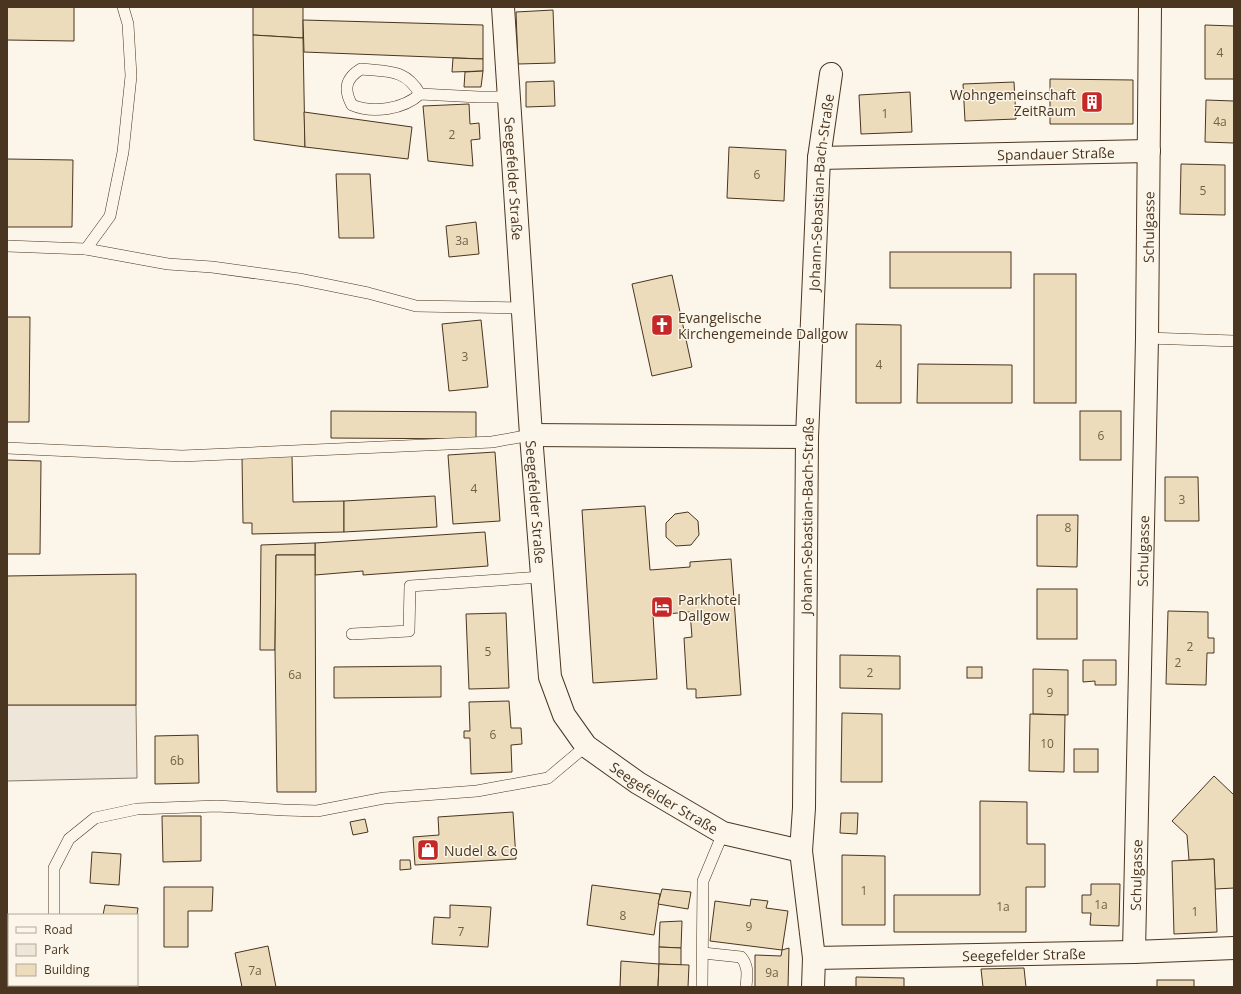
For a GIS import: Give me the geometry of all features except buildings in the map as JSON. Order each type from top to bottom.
[{"type":"street","name":"Seegefelder Straße","points":[[503,7],[530,435],[550,677],[564,715],[586,746],[638,783],[723,833],[801,851]]},
{"type":"street","points":[[1149,151],[1150,7]]},
{"type":"street","name":"Johann-Sebastian-Bach-Straße","points":[[813,987],[814,958],[801,851],[804,808],[807,437],[819,158],[830,74]]},
{"type":"street","name":"Spandauer Straße","points":[[819,158],[1149,151]]},
{"type":"street","name":"Schulgasse","points":[[1134,952],[1147,338],[1149,151]]},
{"type":"street","points":[[530,435],[807,437]]},
{"type":"street","name":"Seegefelder Straße","points":[[814,958],[1134,952],[1234,948]]},
{"type":"lane","points":[[86,249],[110,216],[123,152],[131,76],[128,24],[123,7]]},
{"type":"lane","points":[[420,94],[411,81],[399,74],[361,69],[349,77],[346,87],[352,105],[385,109],[397,107],[414,100],[420,94],[479,97],[509,96]]},
{"type":"lane","points":[[7,246],[86,249],[168,264],[212,267],[299,279],[368,293],[416,306],[523,308]]},
{"type":"lane","points":[[1147,338],[1234,341]]},
{"type":"lane","points":[[7,448],[182,456],[492,442],[530,435]]},
{"type":"lane","points":[[352,634],[409,631],[410,586],[542,577]]},
{"type":"lane","points":[[54,914],[54,868],[69,839],[95,818],[137,809],[217,806],[317,811],[384,798],[477,791],[548,778],[586,746]]},
{"type":"lane","points":[[702,987],[704,881],[723,833]]},
{"type":"lane","points":[[702,953],[741,957],[746,962],[746,987]]},
{"type":"green space","points":[[7,705],[136,705],[137,778],[7,781]]},
{"type":"place","name":"Wohngemeinschaft ZeitRaum","points":[[1092,102]]},
{"type":"place","name":"Evangelische Kirchengemeinde Dallgow","points":[[662,325]]},
{"type":"place","name":"Parkhotel Dallgow","points":[[662,607]]},
{"type":"place","name":"Nudel & Co","points":[[428,850]]}]
